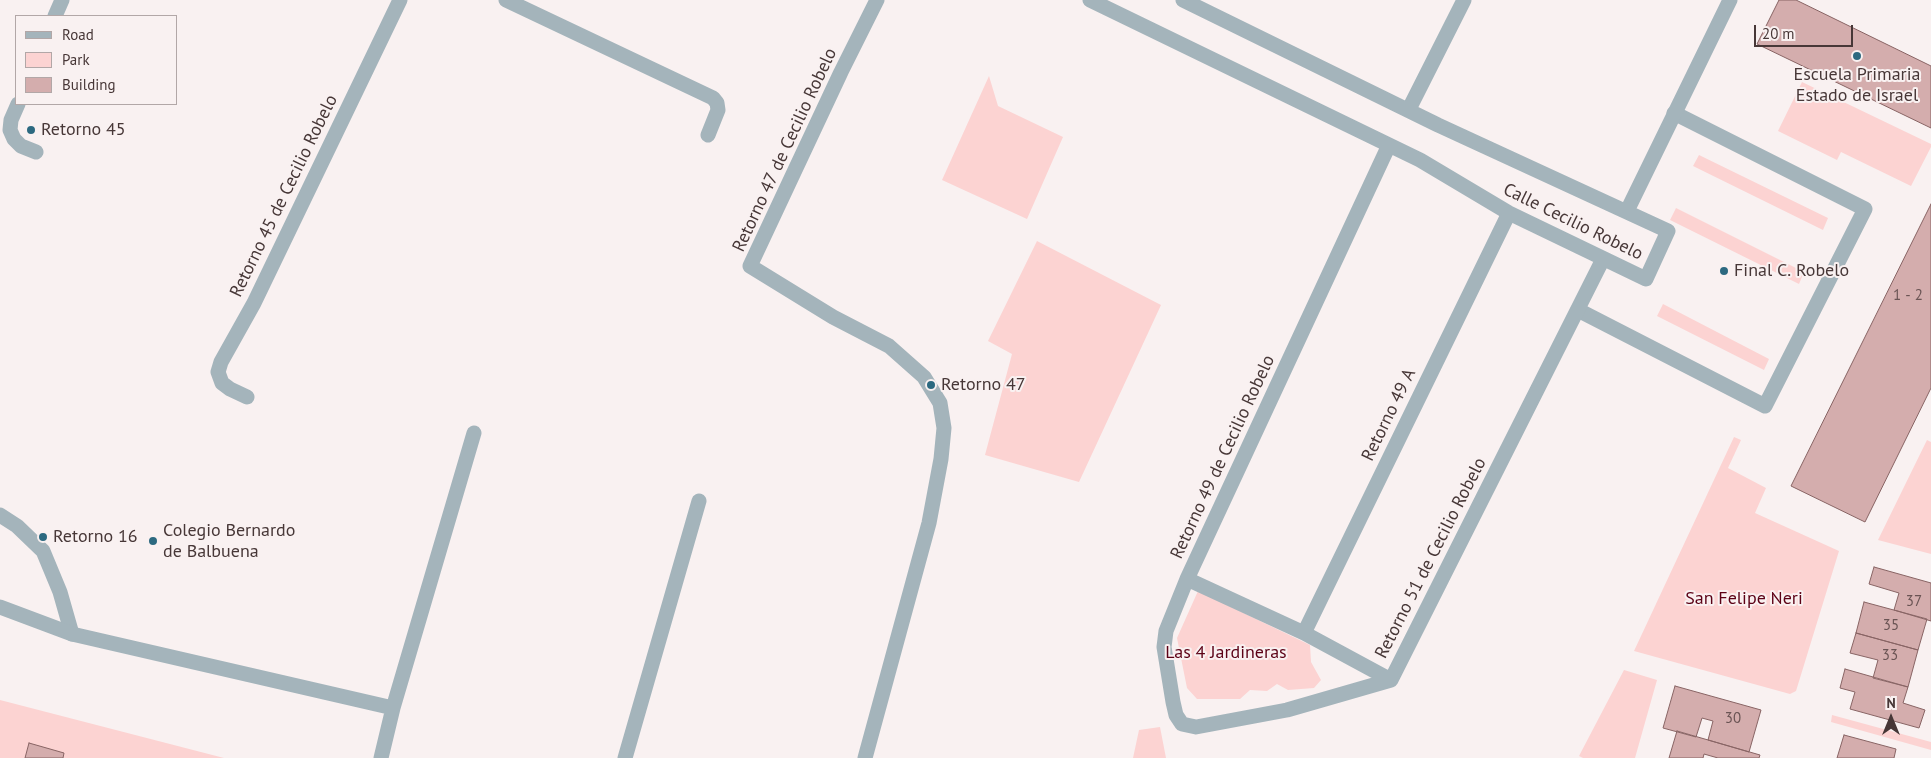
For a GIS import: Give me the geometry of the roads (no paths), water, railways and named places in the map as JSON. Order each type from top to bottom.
[{"type":"street","points":[[55,15],[62,0]]},
{"type":"street","name":"Retorno 45 de Cecilio Robelo","points":[[247,397],[222,383],[218,372],[221,362],[254,303],[400,0]]},
{"type":"street","points":[[506,0],[713,98],[718,110],[708,135]]},
{"type":"street","name":"Retorno 47 de Cecilio Robelo","points":[[865,758],[929,523],[941,459],[944,428],[940,403],[924,377],[889,346],[832,318],[750,266],[877,0]]},
{"type":"street","name":"Calle Cecilio Robelo","points":[[1090,0],[1420,160],[1509,213],[1646,280],[1668,231],[1438,125],[1191,2]]},
{"type":"street","points":[[1409,109],[1464,0]]},
{"type":"street","points":[[1627,211],[1730,0]]},
{"type":"street","points":[[18,105],[11,120],[10,130],[18,143],[36,152]]},
{"type":"street","points":[[1578,310],[1765,406],[1865,209],[1674,113]]},
{"type":"street","name":"Retorno 49 de Cecilio Robelo","points":[[1389,145],[1187,579],[1304,633],[1391,680]]},
{"type":"street","name":"Retorno 49 A","points":[[1304,633],[1509,213]]},
{"type":"street","name":"Retorno 51 de Cecilio Robelo","points":[[1187,579],[1166,632],[1164,647],[1173,702],[1176,714],[1182,724],[1196,727],[1287,710],[1391,680],[1603,259]]},
{"type":"street","points":[[381,758],[393,708],[474,433]]},
{"type":"street","points":[[625,758],[698,500]]},
{"type":"street","points":[[0,514],[17,526],[43,550],[60,592],[72,634]]},
{"type":"street","points":[[0,607],[72,634],[393,708]]},
{"type":"place","name":"Escuela Primaria Estado de Israel","points":[[1857,56]]},
{"type":"place","name":"Retorno 45","points":[[31,130]]},
{"type":"place","name":"Final C. Robelo","points":[[1724,271]]},
{"type":"place","name":"Retorno 47","points":[[931,385]]},
{"type":"place","name":"Retorno 16","points":[[43,537]]},
{"type":"place","name":"Colegio Bernardo de Balbuena","points":[[153,541]]},
{"type":"park label","name":"San Felipe Neri","points":[[1744,599]]},
{"type":"park label","name":"Las 4 Jardineras","points":[[1226,653]]}]
